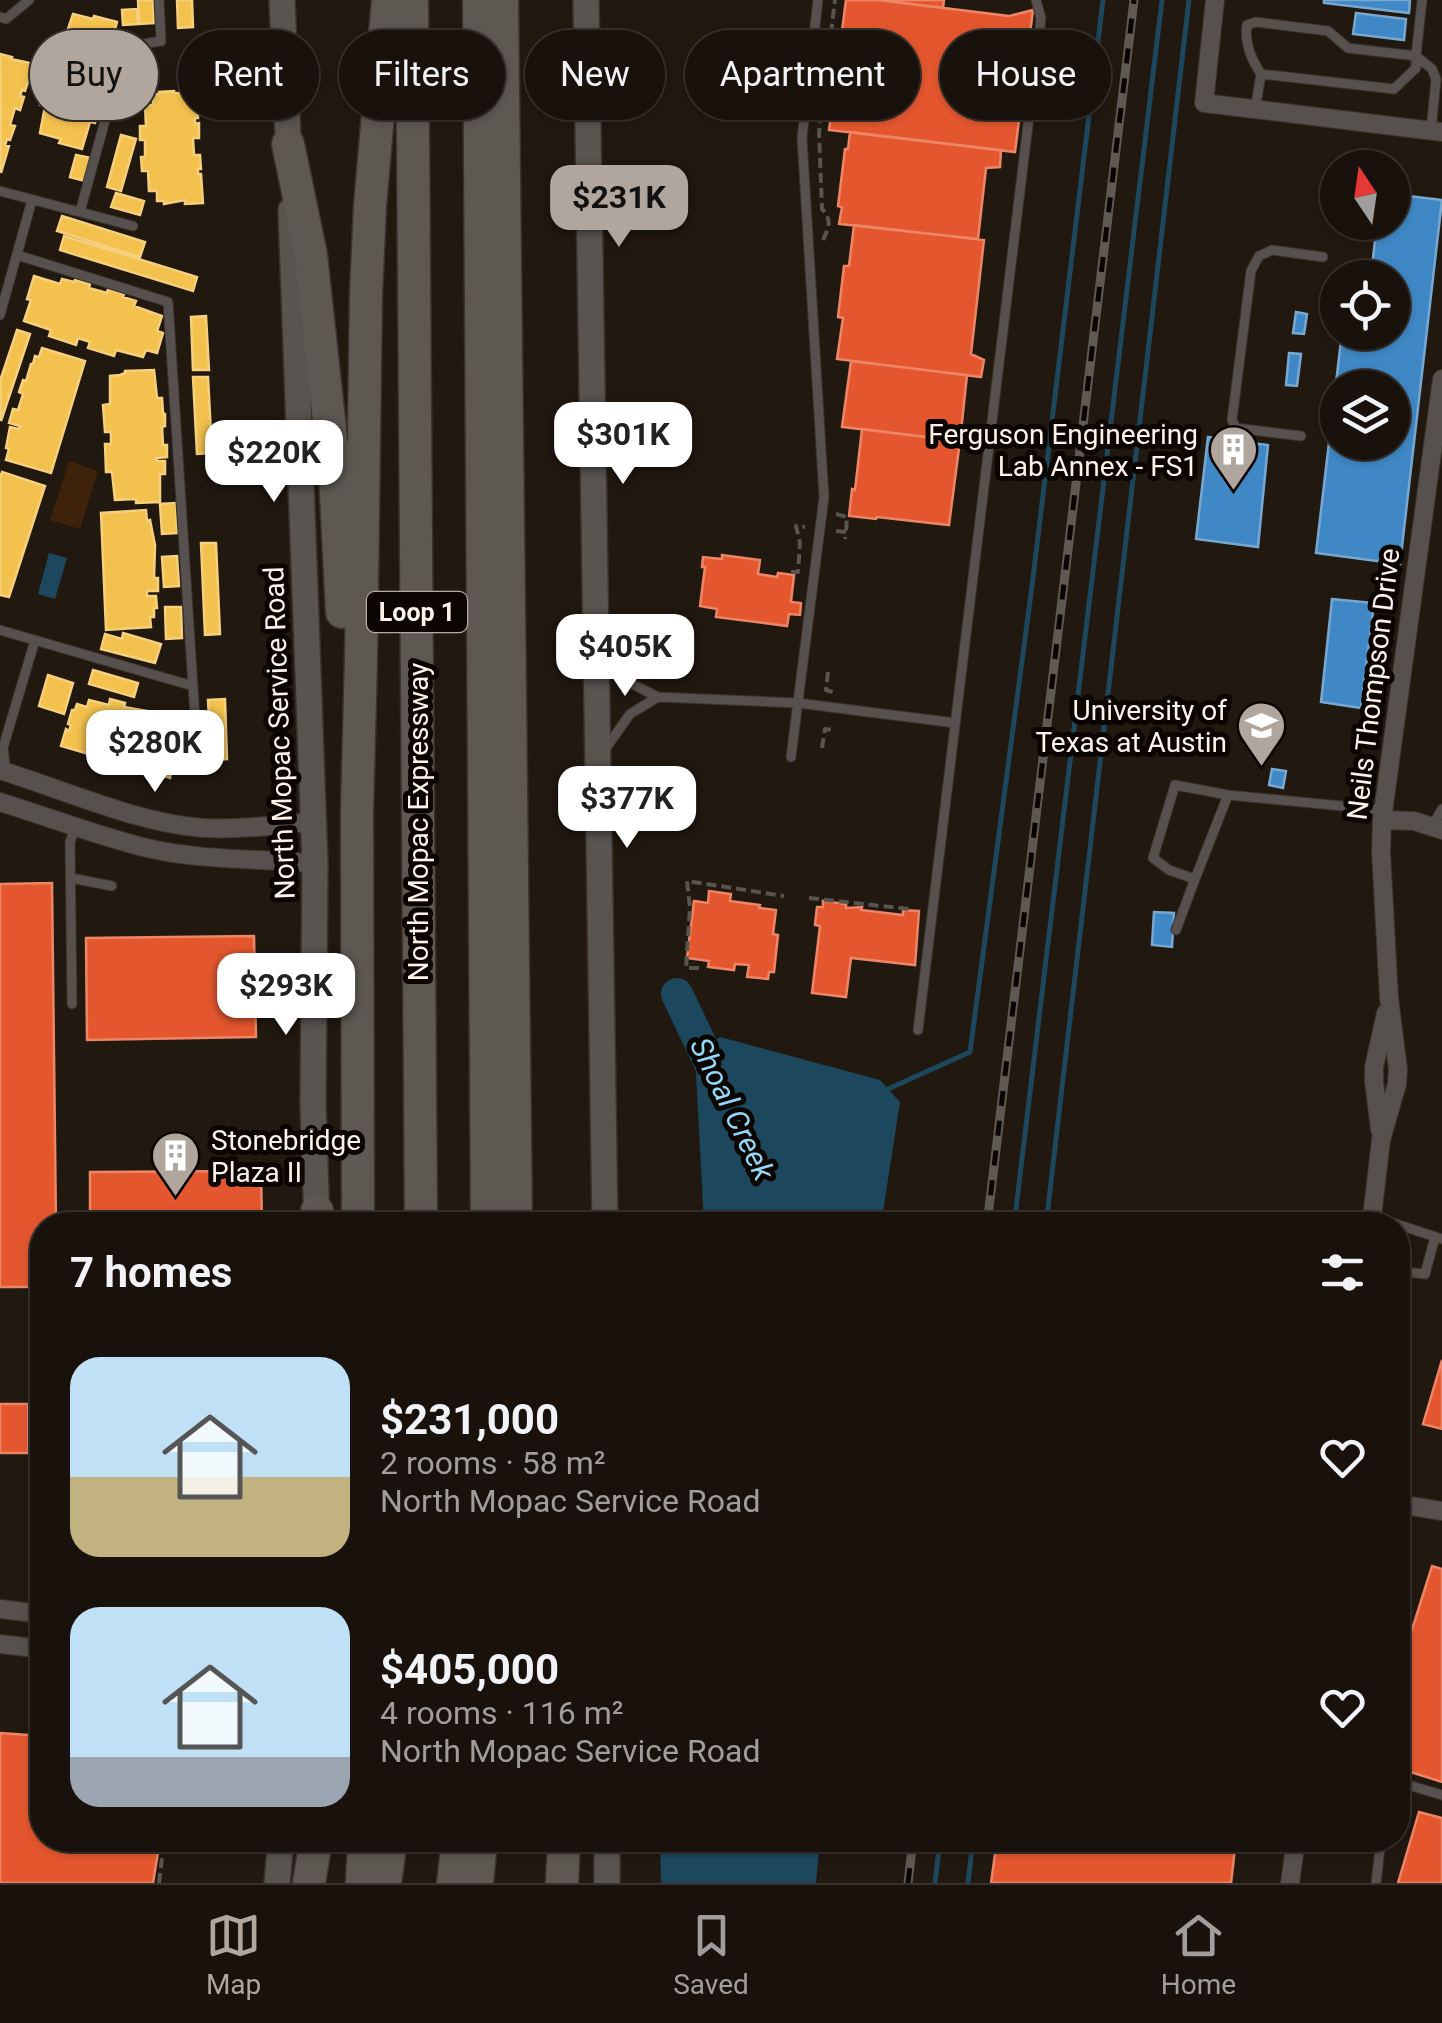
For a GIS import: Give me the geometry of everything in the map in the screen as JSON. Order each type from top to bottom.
[{"type":"highway","points":[[358,1212],[357,810],[366,293],[388,0]]},
{"type":"highway","name":"North Mopac Expressway","points":[[412,0],[421,1212]]},
{"type":"highway","points":[[432,0],[440,1212]]},
{"type":"highway","points":[[479,0],[487,1212]]},
{"type":"highway","name":"Loop 1","points":[[502,0],[516,1212]]},
{"type":"highway","points":[[288,144],[312,254],[335,474],[357,810]]},
{"type":"highway","points":[[309,1883],[314,1852]]},
{"type":"highway","points":[[362,1883],[363,1852]]},
{"type":"highway","points":[[385,1883],[389,1852]]},
{"type":"highway","points":[[406,1883],[409,1852]]},
{"type":"highway","points":[[453,1883],[457,1852]]},
{"type":"highway","points":[[477,1883],[480,1852]]},
{"type":"highway","points":[[550,1852],[551,1883]]},
{"type":"highway","points":[[562,1883],[563,1852]]},
{"type":"main road","name":"North Mopac Service Road","points":[[282,0],[315,864],[313,1104],[318,1212]]},
{"type":"main road","points":[[586,0],[606,1212]]},
{"type":"main road","points":[[277,1883],[280,1852]]},
{"type":"main road","points":[[607,1852],[607,1883]]},
{"type":"street","points":[[1215,0],[1204,103],[1436,132]]},
{"type":"street","name":"Neils Thompson Drive","points":[[1372,1212],[1382,1140],[1374,1067],[1389,998],[1381,852],[1383,815],[1442,379]]},
{"type":"street","points":[[2,777],[176,824],[224,828],[312,822]]},
{"type":"street","points":[[0,802],[147,848],[204,858],[315,864]]},
{"type":"street","points":[[1383,815],[1437,828]]},
{"type":"street","points":[[1410,1506],[1442,1510]]},
{"type":"street","points":[[0,1609],[30,1613]]},
{"type":"street","points":[[0,1644],[30,1648]]},
{"type":"street","points":[[1290,1883],[1294,1852]]},
{"type":"lane","points":[[0,18],[6,19],[29,0]]},
{"type":"lane","points":[[80,212],[125,47],[161,41],[160,0]]},
{"type":"lane","points":[[791,758],[824,496],[802,138],[818,0]]},
{"type":"lane","points":[[918,1030],[1042,18],[1036,0]]},
{"type":"lane","points":[[1260,74],[1394,89],[1416,68],[1422,0]]},
{"type":"lane","points":[[1256,110],[1260,74],[1251,58],[1246,34],[1247,25],[1256,22],[1328,31],[1348,48],[1416,56],[1432,68],[1436,79],[1436,132]]},
{"type":"lane","points":[[0,192],[134,226]]},
{"type":"lane","points":[[0,315],[32,200]]},
{"type":"lane","points":[[1301,436],[1236,428],[1232,420],[1252,272],[1260,256],[1272,250],[1323,256]]},
{"type":"lane","points":[[17,255],[168,302],[197,748]]},
{"type":"lane","points":[[0,630],[193,686]]},
{"type":"lane","points":[[598,639],[624,680],[658,697],[798,704],[955,723]]},
{"type":"lane","points":[[2,777],[3,748],[35,640]]},
{"type":"lane","points":[[598,758],[630,714],[658,697]]},
{"type":"lane","points":[[1196,879],[1169,870],[1153,858],[1175,786],[1383,815]]},
{"type":"lane","points":[[1176,930],[1228,795]]},
{"type":"lane","points":[[1437,828],[1442,810]]},
{"type":"lane","points":[[72,1004],[70,842],[76,826]]},
{"type":"lane","points":[[70,878],[112,886]]},
{"type":"lane","points":[[1410,1231],[1439,1238],[1425,1274],[1410,1272]]},
{"type":"lane","points":[[1410,1786],[1442,1795]]},
{"type":"lane","points":[[1376,1883],[1380,1852]]},
{"type":"path","points":[[823,255],[823,238],[829,224],[828,214],[822,209],[819,133],[835,0]]},
{"type":"path","points":[[836,531],[845,536],[848,516],[836,515],[837,502]]},
{"type":"path","points":[[791,572],[798,572],[800,543],[796,526],[805,527]]},
{"type":"path","points":[[828,672],[826,690],[836,692],[836,698]]},
{"type":"path","points":[[822,748],[825,729],[832,730],[832,726]]},
{"type":"path","points":[[699,968],[686,968],[690,907],[686,881],[784,896]]},
{"type":"path","points":[[809,898],[910,909]]},
{"type":"path","points":[[158,1883],[162,1852]]},
{"type":"shaded area","points":[[69,461],[98,471],[80,529],[50,520]]},
{"type":"water","points":[[49,553],[67,558],[55,599],[38,594]]},
{"type":"water","points":[[720,1037],[880,1080],[900,1102],[883,1212],[703,1212],[695,1054]]},
{"type":"water","points":[[660,1852],[819,1852],[816,1883],[661,1883]]},
{"type":"building: Homes","points":[[138,0],[153,0],[154,23],[139,24]]},
{"type":"building: Homes","points":[[177,0],[192,0],[193,27],[178,28]]},
{"type":"building: Homes","points":[[137,9],[138,24],[123,25],[122,10]]},
{"type":"building: Homes","points":[[73,14],[117,22],[115,30],[68,30]]},
{"type":"building: Homes","points":[[0,54],[30,63],[20,110],[15,108],[10,125],[15,126],[5,145],[9,146],[1,173]]},
{"type":"building: Homes","points":[[159,92],[178,93],[178,120],[199,123],[199,138],[193,138],[194,155],[200,155],[198,174],[203,203],[157,201],[157,191],[149,191],[148,171],[142,171],[145,140],[140,140],[140,126],[146,126],[146,120],[158,120]]},
{"type":"building: Homes","points":[[42,120],[96,120],[90,122],[82,149],[40,133]]},
{"type":"building: Homes","points":[[121,135],[136,139],[121,191],[107,187]]},
{"type":"building: Homes","points":[[76,155],[91,158],[85,181],[70,177]]},
{"type":"building: Homes","points":[[116,193],[144,201],[140,215],[111,207]]},
{"type":"building: Homes","points":[[62,216],[145,242],[140,257],[57,231]]},
{"type":"building: Homes","points":[[64,236],[197,277],[193,291],[60,250]]},
{"type":"building: Homes","points":[[34,276],[60,284],[62,279],[75,280],[90,284],[89,288],[124,294],[123,297],[136,301],[134,306],[162,316],[157,331],[163,333],[157,353],[146,350],[143,357],[116,350],[114,356],[88,348],[90,342],[78,338],[76,345],[49,336],[51,330],[24,321]]},
{"type":"building: Homes","points":[[206,316],[209,370],[193,370],[191,317]]},
{"type":"building: Homes","points":[[17,330],[30,334],[1,421],[0,381]]},
{"type":"building: Homes","points":[[42,348],[85,361],[51,473],[6,460],[10,427],[20,426],[9,423],[13,409],[18,410],[23,380],[26,381]]},
{"type":"building: Homes","points":[[154,370],[157,398],[162,398],[165,414],[163,445],[167,445],[167,457],[156,458],[165,461],[165,474],[160,474],[160,502],[115,500],[112,472],[106,472],[105,444],[111,444],[111,432],[105,432],[103,405],[110,404],[110,376]]},
{"type":"building: Homes","points":[[193,377],[208,377],[212,453],[197,454]]},
{"type":"building: Homes","points":[[2,472],[45,486],[9,597],[0,595]]},
{"type":"building: Homes","points":[[176,503],[177,533],[162,534],[160,504]]},
{"type":"building: Homes","points":[[146,510],[155,545],[154,578],[158,578],[158,591],[147,591],[147,596],[156,596],[151,627],[106,630],[101,513]]},
{"type":"building: Homes","points":[[201,543],[216,543],[220,634],[205,635]]},
{"type":"building: Homes","points":[[177,556],[179,586],[164,587],[162,557]]},
{"type":"building: Homes","points":[[165,607],[181,607],[182,638],[166,639]]},
{"type":"building: Homes","points":[[123,633],[161,644],[155,663],[101,649],[105,634],[122,639]]},
{"type":"building: Homes","points":[[93,670],[138,683],[134,697],[89,684]]},
{"type":"building: Homes","points":[[48,675],[73,683],[64,714],[39,706]]},
{"type":"building: Homes","points":[[110,699],[125,703],[124,707],[153,712],[152,718],[172,723],[169,732],[180,735],[180,741],[170,778],[138,765],[137,769],[123,765],[125,759],[109,755],[107,760],[94,756],[95,752],[89,754],[61,746],[77,704],[87,707],[89,700],[109,705]]},
{"type":"building: Homes","points":[[225,699],[227,759],[211,760],[208,700]]},
{"type":"building: Shops","points":[[846,0],[879,0],[1009,16],[1033,10],[1030,30],[940,30],[940,120],[1019,120],[1015,152],[829,130],[830,120],[920,120],[920,30],[842,30]]},
{"type":"building: Shops","points":[[879,0],[944,0],[943,8]]},
{"type":"building: Shops","points":[[850,132],[1001,150],[1000,167],[986,168],[978,239],[839,224],[842,207],[838,206]]},
{"type":"building: Shops","points":[[854,225],[984,240],[971,354],[984,360],[981,377],[837,359],[844,266],[849,266]]},
{"type":"building: Shops","points":[[851,361],[967,375],[960,441],[842,427]]},
{"type":"building: Shops","points":[[862,429],[960,441],[949,525],[849,516]]},
{"type":"building: Shops","points":[[722,555],[760,560],[758,574],[794,575],[791,602],[801,603],[800,615],[789,614],[787,626],[716,617],[717,609],[700,606],[703,557],[722,559]]},
{"type":"building: Shops","points":[[52,883],[56,1212],[30,1212],[30,1287],[0,1287],[0,884]]},
{"type":"building: Shops","points":[[709,891],[731,894],[730,901],[776,910],[774,972],[769,972],[768,979],[747,977],[749,965],[735,964],[734,970],[708,967],[709,961],[687,958],[694,901],[708,903]]},
{"type":"building: Shops","points":[[823,901],[903,915],[903,910],[919,911],[915,965],[851,958],[846,997],[812,993],[820,926],[815,925],[817,907],[823,907]]},
{"type":"building: Shops","points":[[254,936],[256,1037],[87,1040],[86,938]]},
{"type":"building: Shops","name":"Stonebridge Plaza II","points":[[261,1171],[262,1212],[90,1212],[90,1172]]},
{"type":"building: Shops","points":[[1442,1360],[1442,1429],[1423,1424]]},
{"type":"building: Shops","points":[[0,1404],[28,1404],[28,1453],[0,1453]]},
{"type":"building: Shops","points":[[1432,1566],[1442,1569],[1442,1782],[1410,1772],[1410,1636]]},
{"type":"building: Shops","points":[[0,1733],[30,1735],[30,1852],[158,1852],[153,1883],[0,1883]]},
{"type":"building: Shops","points":[[1419,1812],[1442,1818],[1442,1883],[1398,1883]]},
{"type":"building: Shops","points":[[995,1852],[1235,1852],[1231,1883],[991,1883]]},
{"type":"building: Schools","points":[[1324,0],[1410,0],[1409,13]]},
{"type":"building: Schools","points":[[1356,13],[1406,19],[1404,40],[1353,34]]},
{"type":"building: Schools","points":[[1410,196],[1442,200],[1400,564],[1316,553],[1327,460],[1410,460],[1410,370],[1338,370],[1340,350],[1410,350],[1410,260],[1373,260],[1375,240],[1410,240]]},
{"type":"building: Schools","points":[[1296,312],[1307,314],[1304,334],[1293,333]]},
{"type":"building: Schools","points":[[1289,353],[1301,354],[1297,386],[1286,385]]},
{"type":"building: Schools","name":"Ferguson Engineering Lab Annex - FS1","points":[[1208,437],[1268,445],[1258,547],[1196,539]]},
{"type":"building: Schools","points":[[1332,599],[1374,603],[1361,708],[1321,702]]},
{"type":"building: Schools","points":[[1272,769],[1286,771],[1283,788],[1269,785]]},
{"type":"building: Schools","points":[[1154,912],[1174,913],[1172,947],[1152,945]]},
{"type":"waterway","points":[[883,1094],[970,1052],[1032,586],[1103,0]]},
{"type":"waterway","points":[[1016,1212],[1162,0]]},
{"type":"waterway","points":[[1048,1212],[1189,0]]},
{"type":"waterway","name":"Shoal Creek","points":[[677,994],[722,1089]]},
{"type":"waterway","points":[[935,1883],[939,1852]]},
{"type":"waterway","points":[[968,1883],[972,1852]]},
{"type":"railway","points":[[989,1212],[1134,0]]},
{"type":"railway","points":[[908,1883],[912,1852]]},
{"type":"place","name":"Ferguson Engineering Lab Annex - FS1","points":[[1233,492]]},
{"type":"place","name":"University of Texas at Austin","points":[[1262,768]]},
{"type":"place","name":"Stonebridge Plaza II","points":[[176,1198]]}]
